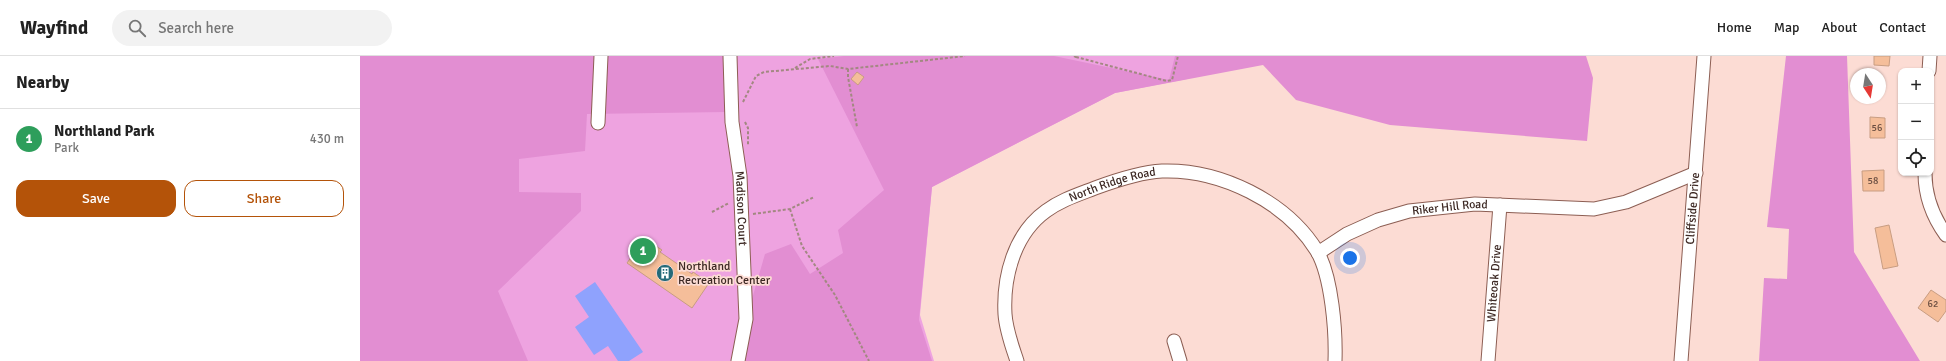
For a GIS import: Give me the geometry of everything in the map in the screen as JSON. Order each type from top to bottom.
[{"type":"street","points":[[598,123],[601,56]]},
{"type":"street","name":"Madison Court","points":[[730,56],[732,122],[740,176],[748,214],[746,319],[738,361]]},
{"type":"street","name":"Cliffside Drive","points":[[1681,361],[1704,56]]},
{"type":"street","points":[[1929,68],[1930,56]]},
{"type":"street","name":"North Ridge Road","points":[[1017,361],[1009,336],[1005,315],[1006,294],[1012,259],[1020,241],[1044,212],[1064,200],[1112,181],[1161,171],[1182,172],[1220,179],[1255,195],[1271,205],[1300,230],[1318,253]]},
{"type":"street","name":"Riker Hill Road","points":[[1318,253],[1347,234],[1378,220],[1409,211],[1475,204],[1594,209],[1609,207],[1696,173]]},
{"type":"street","points":[[1925,176],[1929,201],[1937,221],[1946,235]]},
{"type":"street","name":"Whiteoak Drive","points":[[1488,361],[1500,205]]},
{"type":"street","points":[[1318,253],[1327,280],[1332,309],[1336,361]]},
{"type":"street","points":[[1174,341],[1180,361]]},
{"type":"path","points":[[794,69],[810,59],[834,56]]},
{"type":"path","points":[[743,103],[756,76],[764,72],[830,66],[848,69],[965,56]]},
{"type":"path","points":[[1075,56],[1167,82],[1172,80],[1178,56]]},
{"type":"path","points":[[848,69],[848,77],[857,126]]},
{"type":"path","points":[[743,120],[748,128],[748,146]]},
{"type":"path","points":[[712,212],[730,203],[732,214],[748,214],[790,209],[814,197]]},
{"type":"path","points":[[748,214],[753,207]]},
{"type":"path","points":[[790,209],[802,246],[835,296],[869,361]]},
{"type":"shaded area","points":[[360,56],[1196,56],[1187,79],[1115,93],[932,187],[920,315],[934,361],[360,361]]},
{"type":"shaded area","points":[[360,56],[724,56],[726,112],[587,114],[585,151],[519,159],[519,192],[581,193],[581,211],[498,291],[528,361],[360,361]]},
{"type":"shaded area","points":[[844,56],[1054,56],[1169,80],[1175,56],[1586,56],[1593,78],[1587,141],[1390,125],[1296,100],[1263,65],[1115,93],[932,187],[919,320],[932,361],[734,361],[765,254],[791,244],[810,274],[843,253],[838,230],[884,190],[818,59]]},
{"type":"shaded area","points":[[1786,56],[1847,56],[1854,252],[1920,361],[1759,361],[1764,278],[1787,279],[1789,229],[1767,227]]},
{"type":"water","points":[[595,282],[643,352],[629,361],[618,361],[608,346],[594,355],[575,327],[589,317],[575,296]]},
{"type":"building","points":[[1874,56],[1890,56],[1889,66],[1874,65]]},
{"type":"building","points":[[857,72],[864,77],[858,85],[851,79]]},
{"type":"building","points":[[1870,117],[1885,118],[1885,138],[1870,138]]},
{"type":"building","points":[[1884,170],[1884,191],[1863,191],[1862,171]]},
{"type":"building","points":[[1889,225],[1898,266],[1883,269],[1875,228]]},
{"type":"building","name":"Northland Recreation Center","points":[[642,242],[648,246],[651,243],[662,250],[660,252],[692,274],[693,272],[709,283],[692,308],[627,263]]},
{"type":"building","points":[[1931,290],[1946,300],[1946,311],[1938,322],[1918,308]]},
{"type":"place","name":"Northland Park","points":[[643,251]]},
{"type":"place","name":"Northland Recreation Center","points":[[665,273]]}]
